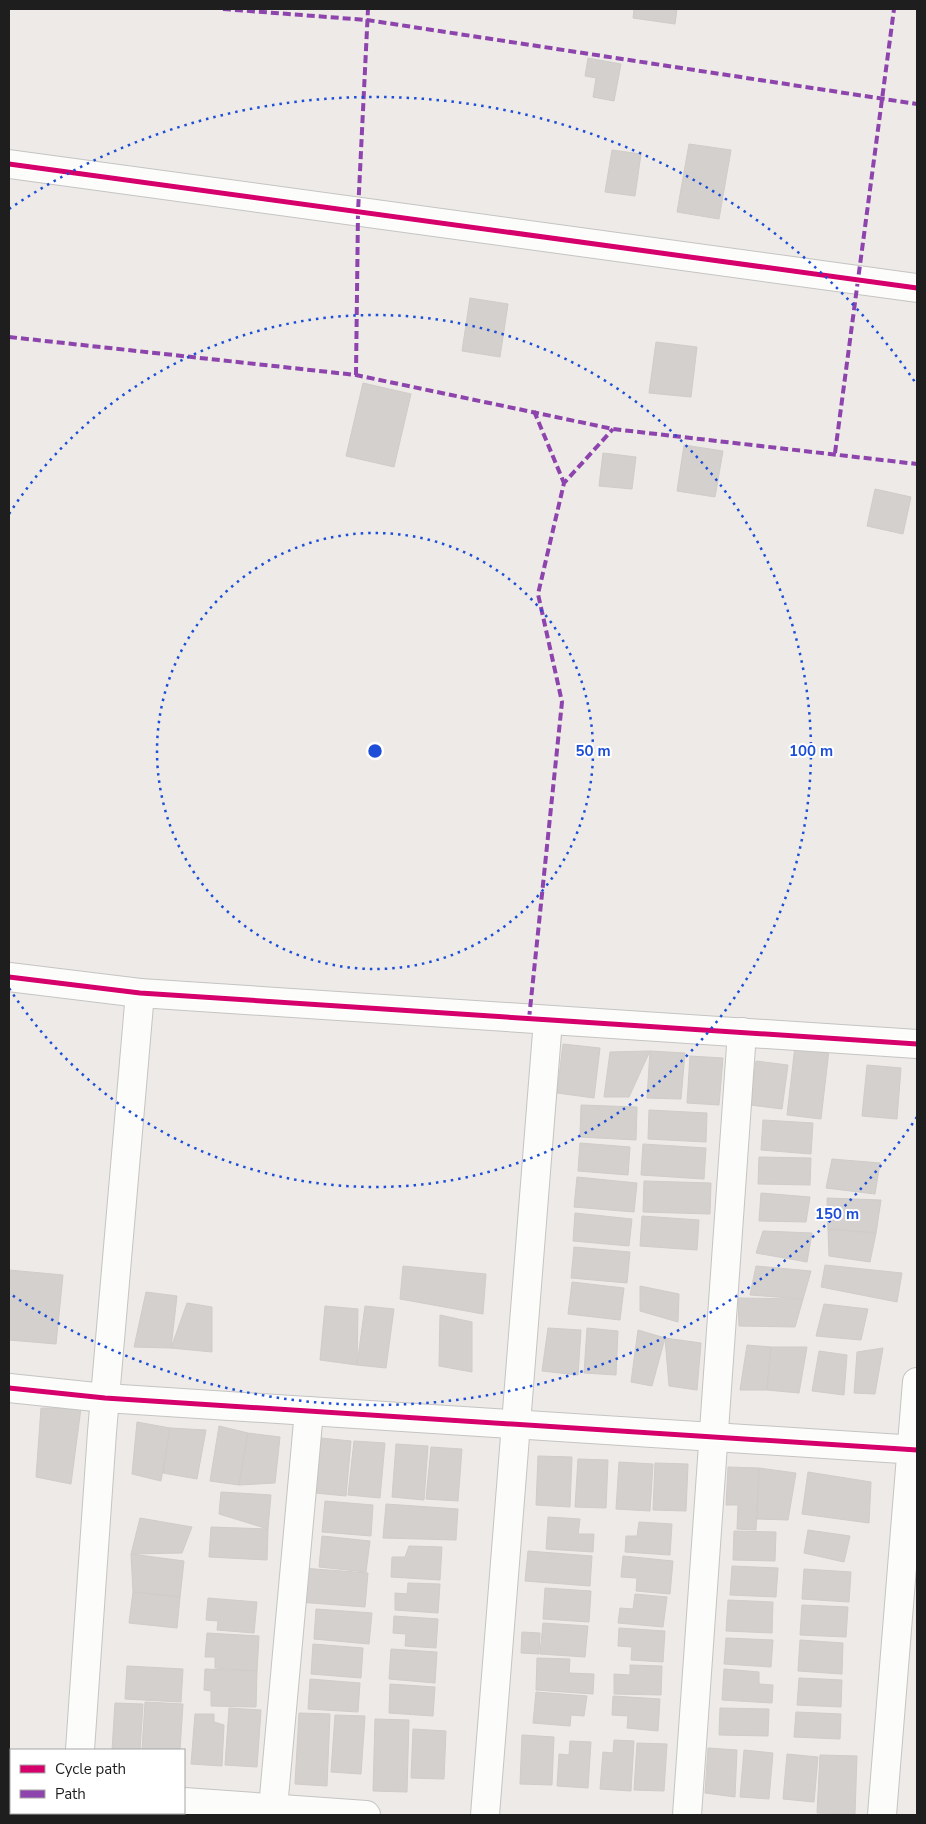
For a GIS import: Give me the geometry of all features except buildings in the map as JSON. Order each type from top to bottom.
[{"type":"street","points":[[9,164],[917,288]]},
{"type":"street","points":[[9,977],[140,993],[917,1044]]},
{"type":"street","points":[[80,1749],[106,1398],[140,993]]},
{"type":"street","points":[[485,1815],[548,1020]]},
{"type":"street","points":[[687,1815],[742,1032]]},
{"type":"street","points":[[882,1815],[915,1450],[917,1382]]},
{"type":"street","points":[[9,1388],[106,1398],[915,1450]]},
{"type":"street","points":[[273,1808],[309,1411]]},
{"type":"street","points":[[185,1802],[366,1815]]},
{"type":"marked path","points":[[223,9],[367,20],[917,104]]},
{"type":"marked path","points":[[356,375],[358,212],[368,9]]},
{"type":"marked path","points":[[835,453],[894,9]]},
{"type":"marked path","points":[[9,337],[356,375],[613,429],[917,464]]},
{"type":"marked path","points":[[534,411],[564,483]]},
{"type":"marked path","points":[[529,1019],[562,702],[538,594],[564,483],[613,429]]},
{"type":"cycle path","points":[[9,164],[917,288]]},
{"type":"cycle path","points":[[9,977],[140,993],[917,1044]]},
{"type":"cycle path","points":[[9,1388],[105,1398],[917,1450]]}]
